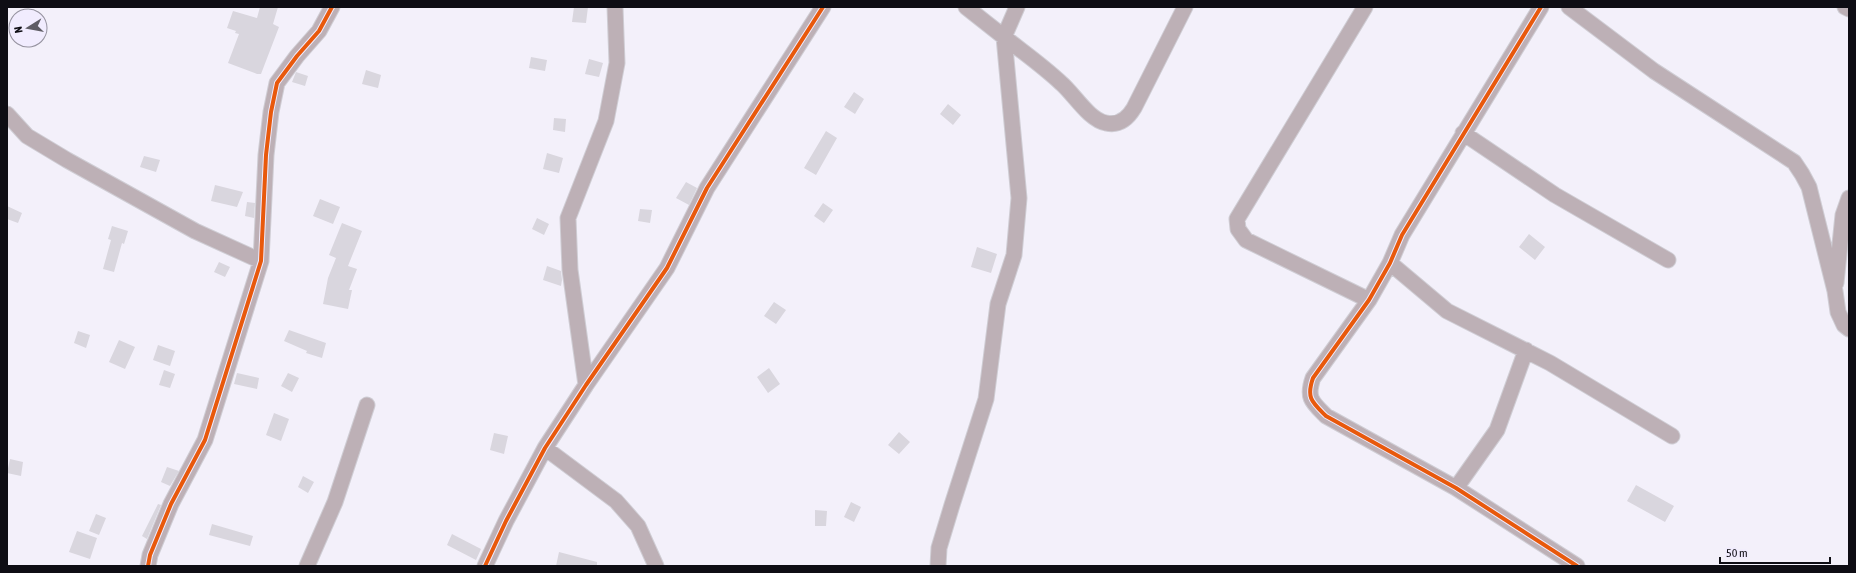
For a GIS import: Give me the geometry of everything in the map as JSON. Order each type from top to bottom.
[{"type":"street","points":[[148,566],[150,555],[171,504],[205,440],[261,261],[266,155],[271,112],[277,83],[319,30],[332,7]]},
{"type":"street","points":[[586,385],[570,270],[568,218],[606,121],[617,63],[616,7]]},
{"type":"street","points":[[485,566],[506,521],[545,448],[586,385],[667,268],[707,188],[823,7]]},
{"type":"street","points":[[966,7],[1062,83],[1090,114],[1106,123],[1118,123],[1127,118],[1134,108],[1185,7]]},
{"type":"street","points":[[938,566],[940,548],[952,505],[986,399],[998,304],[1014,255],[1019,198],[1004,37],[1017,7]]},
{"type":"street","points":[[1365,7],[1237,219],[1238,229],[1246,240],[1369,300]]},
{"type":"street","points":[[1541,7],[1402,235],[1390,263],[1369,300],[1314,378],[1309,389],[1313,404],[1326,416],[1456,488],[1577,566]]},
{"type":"street","points":[[1569,7],[1654,71],[1794,162],[1809,187],[1835,291],[1838,312],[1844,325],[1849,329]]},
{"type":"street","points":[[1845,7],[1849,9]]},
{"type":"street","points":[[7,114],[27,136],[61,156],[195,231],[261,261]]},
{"type":"street","points":[[1463,133],[1555,195],[1668,260]]},
{"type":"street","points":[[1835,291],[1843,215],[1849,198]]},
{"type":"street","points":[[1390,263],[1447,311],[1526,350],[1672,436]]},
{"type":"street","points":[[1456,488],[1497,430],[1526,350]]},
{"type":"street","points":[[307,566],[335,502],[367,405]]},
{"type":"street","points":[[545,448],[616,501],[638,526],[656,566]]},
{"type":"building","points":[[260,7],[278,7],[273,24],[279,27],[261,74],[257,74],[228,63],[239,34],[235,33],[236,31],[227,28],[233,11],[257,18]]},
{"type":"building","points":[[574,7],[588,7],[586,23],[572,22]]},
{"type":"building","points":[[531,57],[547,60],[545,71],[529,68]]},
{"type":"building","points":[[589,59],[603,63],[599,77],[585,74]]},
{"type":"building","points":[[366,70],[381,75],[378,88],[362,84]]},
{"type":"building","points":[[296,72],[308,76],[305,86],[292,82]]},
{"type":"building","points":[[854,92],[864,99],[855,114],[844,107]]},
{"type":"building","points":[[948,104],[961,115],[953,125],[940,114]]},
{"type":"building","points":[[554,118],[566,119],[565,132],[553,130]]},
{"type":"building","points":[[826,131],[837,138],[816,175],[804,168]]},
{"type":"building","points":[[547,153],[563,158],[559,173],[543,169]]},
{"type":"building","points":[[144,156],[160,160],[156,172],[140,167]]},
{"type":"building","points":[[686,182],[697,188],[689,205],[676,198]]},
{"type":"building","points":[[215,185],[243,192],[237,207],[211,201]]},
{"type":"building","points":[[320,199],[340,207],[333,224],[313,216]]},
{"type":"building","points":[[247,202],[255,203],[254,218],[245,216]]},
{"type":"building","points":[[823,203],[833,210],[824,223],[814,216]]},
{"type":"building","points":[[7,206],[22,213],[18,223],[7,219]]},
{"type":"building","points":[[640,209],[652,210],[650,223],[638,221]]},
{"type":"building","points":[[537,218],[549,224],[544,235],[532,229]]},
{"type":"building","points":[[342,223],[362,231],[348,266],[357,269],[349,290],[352,290],[348,309],[323,304],[328,278],[336,258],[329,255]]},
{"type":"building","points":[[112,226],[128,231],[124,244],[122,243],[114,272],[103,269],[111,240],[108,239]]},
{"type":"building","points":[[1529,234],[1545,247],[1535,260],[1519,247]]},
{"type":"building","points":[[977,247],[997,254],[991,273],[971,267]]},
{"type":"building","points":[[219,262],[230,267],[225,277],[214,272]]},
{"type":"building","points":[[547,266],[561,271],[561,286],[543,280]]},
{"type":"building","points":[[774,302],[786,310],[776,324],[764,316]]},
{"type":"building","points":[[289,330],[326,343],[322,358],[306,353],[307,351],[284,341]]},
{"type":"building","points":[[78,331],[90,335],[86,348],[74,343]]},
{"type":"building","points":[[119,340],[135,347],[125,369],[109,362]]},
{"type":"building","points":[[158,345],[175,351],[170,366],[153,360]]},
{"type":"building","points":[[769,368],[780,384],[768,393],[757,377]]},
{"type":"building","points":[[164,370],[175,374],[170,388],[159,385]]},
{"type":"building","points":[[237,373],[259,378],[257,389],[234,384]]},
{"type":"building","points":[[288,373],[299,378],[292,392],[281,386]]},
{"type":"building","points":[[274,413],[289,419],[281,441],[266,435]]},
{"type":"building","points":[[899,432],[910,442],[899,454],[888,445]]},
{"type":"building","points":[[494,433],[508,436],[504,454],[490,450]]},
{"type":"building","points":[[10,459],[23,462],[21,476],[7,473]]},
{"type":"building","points":[[167,467],[179,471],[170,486],[161,482]]},
{"type":"building","points":[[303,476],[314,482],[308,493],[298,487]]},
{"type":"building","points":[[1636,485],[1674,506],[1665,522],[1627,501]]},
{"type":"building","points":[[851,502],[861,507],[854,522],[844,517]]},
{"type":"building","points":[[158,504],[161,505],[147,539],[142,536]]},
{"type":"building","points":[[815,510],[827,511],[826,526],[815,526]]},
{"type":"building","points":[[96,514],[106,518],[99,535],[89,531]]},
{"type":"building","points":[[212,524],[253,536],[250,546],[209,535]]},
{"type":"building","points":[[77,531],[97,538],[90,559],[69,552]]},
{"type":"building","points":[[452,534],[481,549],[476,560],[447,545]]},
{"type":"building","points":[[559,552],[597,562],[597,566],[556,566]]},
{"type":"cycle path","points":[[148,566],[150,555],[171,504],[205,440],[261,261],[266,155],[271,112],[277,83],[297,56],[319,31],[332,7]]},
{"type":"cycle path","points":[[485,566],[506,521],[545,448],[586,385],[667,268],[707,188],[823,7]]},
{"type":"cycle path","points":[[1541,7],[1402,235],[1390,263],[1369,300],[1313,378],[1310,395],[1317,407],[1326,416],[1456,488],[1577,566]]}]
